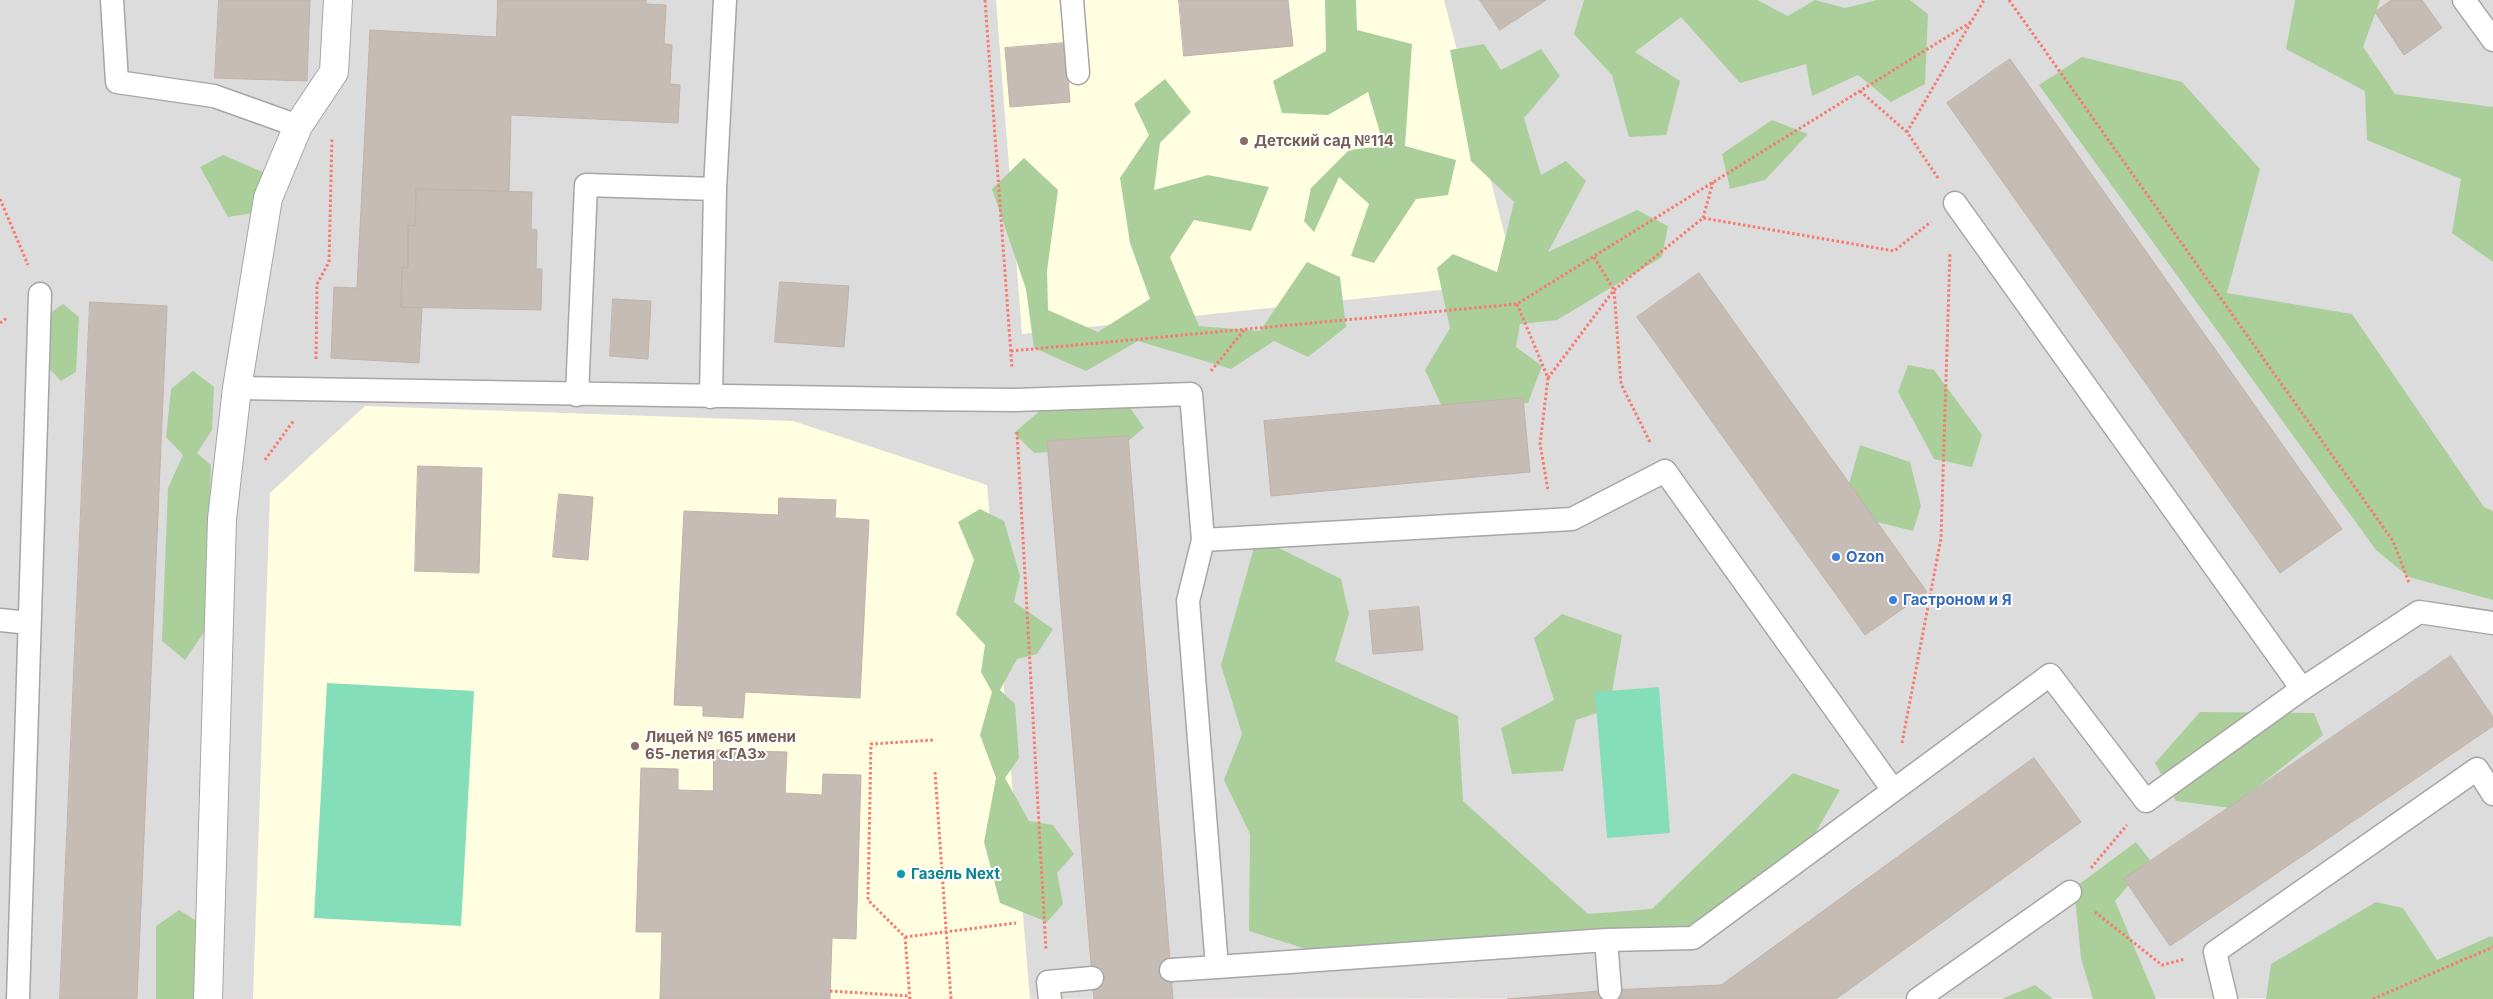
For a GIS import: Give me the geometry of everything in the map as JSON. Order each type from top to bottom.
[{"type":"street","points":[[208,999],[222,519],[237,388],[268,198],[298,126],[334,72],[338,0]]},
{"type":"lane","points":[[112,0],[118,82],[214,96],[298,126]]},
{"type":"lane","points":[[711,397],[715,189],[725,0]]},
{"type":"lane","points":[[1072,0],[1078,72]]},
{"type":"lane","points":[[2464,0],[2493,40]]},
{"type":"lane","points":[[578,395],[586,185],[715,189]]},
{"type":"lane","points":[[1955,203],[2302,689]]},
{"type":"lane","points":[[18,999],[40,294]]},
{"type":"lane","points":[[237,388],[578,395],[1015,400],[1191,394],[1202,540],[1188,601],[1217,967]]},
{"type":"lane","points":[[1202,540],[1572,519],[1665,471],[1893,790]]},
{"type":"lane","points":[[1171,970],[1606,940],[1693,938],[2050,675],[2146,801],[2302,689],[2419,612],[2493,623]]},
{"type":"lane","points":[[0,620],[30,623]]},
{"type":"lane","points":[[2226,999],[2215,952],[2477,769],[2493,794]]},
{"type":"lane","points":[[1918,999],[2070,892]]},
{"type":"lane","points":[[1606,940],[1610,990]]},
{"type":"lane","points":[[1049,990],[1092,978]]},
{"type":"path","points":[[985,0],[1015,400],[1049,990]]},
{"type":"path","points":[[1907,132],[1984,0]]},
{"type":"path","points":[[2009,0],[2393,541],[2419,612]]},
{"type":"path","points":[[1011,352],[1517,304],[1971,22]]},
{"type":"path","points":[[1860,92],[1907,132],[1955,203],[1948,274],[1941,538],[1893,790]]},
{"type":"path","points":[[263,462],[316,390],[317,284],[329,262],[333,128]]},
{"type":"path","points":[[1548,378],[1614,290],[1703,218],[1714,182]]},
{"type":"path","points":[[0,199],[40,294]]},
{"type":"path","points":[[1703,218],[1894,252],[1955,203]]},
{"type":"path","points":[[1594,257],[1614,290],[1620,384],[1665,471]]},
{"type":"path","points":[[1517,304],[1548,378],[1540,444],[1554,520]]},
{"type":"path","points":[[1191,394],[1244,330]]},
{"type":"path","points":[[830,991],[910,997],[904,937],[868,900],[871,744],[933,740]]},
{"type":"path","points":[[935,772],[951,999]]},
{"type":"path","points":[[2146,801],[2070,892],[2162,965],[2215,952]]},
{"type":"path","points":[[904,937],[1016,922]]},
{"type":"path","points":[[2373,999],[2493,947]]},
{"type":"shaded area","points":[[0,0],[2493,0],[2493,998],[0,999]]},
{"type":"shaded area","name":"Детский сад №114","points":[[996,0],[1444,0],[1517,282],[1022,334]]},
{"type":"shaded area","name":"Лицей № 165 имени 65-летия «ГАЗ»","points":[[365,406],[793,421],[987,485],[1030,999],[253,999],[270,493]]},
{"type":"green space","points":[[1325,0],[1356,0],[1357,30],[1412,44],[1405,146],[1456,160],[1448,195],[1416,199],[1374,263],[1351,256],[1369,204],[1339,177],[1314,232],[1304,221],[1311,188],[1349,150],[1384,146],[1368,92],[1328,115],[1282,113],[1273,81],[1326,51]]},
{"type":"green space","points":[[1584,0],[1757,0],[1788,16],[1815,0],[1845,8],[1877,0],[1910,0],[1928,14],[1925,84],[1891,102],[1858,75],[1812,96],[1806,64],[1740,83],[1681,17],[1635,52],[1680,81],[1666,135],[1629,137],[1612,75],[1574,34]]},
{"type":"green space","points":[[2295,0],[2380,0],[2363,47],[2395,94],[2493,107],[2493,262],[2452,233],[2461,179],[2367,140],[2365,91],[2286,49]]},
{"type":"green space","points":[[1484,44],[1501,70],[1541,49],[1560,76],[1524,118],[1541,175],[1566,161],[1586,181],[1548,252],[1637,210],[1668,226],[1662,257],[1557,320],[1520,324],[1516,347],[1542,366],[1528,403],[1444,411],[1425,370],[1450,328],[1437,268],[1453,254],[1497,272],[1514,202],[1471,161],[1450,50]]},
{"type":"green space","points":[[2082,57],[2182,82],[2260,169],[2227,293],[2352,314],[2484,507],[2493,511],[2493,600],[2409,577],[2376,550],[2039,85]]},
{"type":"green space","points":[[1165,79],[1191,112],[1160,143],[1154,190],[1208,175],[1269,187],[1251,231],[1194,220],[1170,257],[1199,326],[1260,331],[1307,262],[1340,277],[1346,327],[1308,357],[1274,341],[1231,369],[1138,341],[1086,371],[1034,348],[1026,289],[992,189],[1024,158],[1058,190],[1047,271],[1048,310],[1098,332],[1150,299],[1130,243],[1120,178],[1149,135],[1134,104]]},
{"type":"green space","points":[[1772,120],[1808,134],[1765,180],[1730,189],[1722,154]]},
{"type":"green space","points":[[223,155],[265,173],[260,212],[228,217],[200,167]]},
{"type":"green space","points":[[63,304],[79,317],[76,372],[61,381],[43,362],[46,316]]},
{"type":"green space","points":[[1908,365],[1934,370],[1982,435],[1972,467],[1934,459],[1898,392]]},
{"type":"green space","points":[[193,371],[214,387],[212,430],[197,453],[211,465],[207,628],[185,660],[162,641],[168,488],[183,455],[166,437],[171,389]]},
{"type":"green space","points":[[1129,406],[1144,428],[1122,446],[1034,453],[1014,433],[1041,410]]},
{"type":"green space","points":[[1860,445],[1910,462],[1921,506],[1913,531],[1877,522],[1849,484]]},
{"type":"green space","points":[[980,509],[1004,521],[1020,576],[1014,602],[1053,629],[1037,654],[1017,659],[1000,690],[1015,704],[1019,758],[1005,778],[1029,821],[1053,825],[1074,854],[1057,873],[1063,904],[1047,922],[1000,903],[984,842],[996,778],[980,735],[992,692],[981,672],[985,645],[956,614],[974,560],[958,522]]},
{"type":"green space","points":[[1257,537],[1341,579],[1349,614],[1335,661],[1458,716],[1463,801],[1588,914],[1652,909],[1793,773],[1840,790],[1805,851],[1677,933],[1341,960],[1249,931],[1250,834],[1224,780],[1242,734],[1221,665]]},
{"type":"green space","points":[[1562,614],[1622,635],[1609,709],[1576,720],[1563,771],[1512,774],[1501,728],[1554,700],[1534,638]]},
{"type":"green space","points":[[327,683],[474,691],[461,926],[314,918]]},
{"type":"green space","points":[[1659,687],[1670,833],[1607,838],[1595,692]]},
{"type":"green space","points":[[2200,712],[2314,713],[2323,735],[2231,808],[2176,801],[2155,763]]},
{"type":"green space","points":[[2136,842],[2150,860],[2115,901],[2156,999],[2093,999],[2081,958],[2074,888]]},
{"type":"green space","points":[[2376,902],[2403,908],[2437,960],[2491,936],[2493,938],[2493,999],[2266,999],[2271,964]]},
{"type":"green space","points":[[179,910],[201,924],[202,999],[156,999],[156,926]]},
{"type":"green space","points":[[2035,985],[2053,999],[2002,999]]},
{"type":"building","points":[[219,0],[310,0],[307,81],[215,78]]},
{"type":"building","points":[[498,0],[646,0],[646,4],[666,5],[664,44],[672,45],[670,84],[680,85],[678,123],[511,115],[509,191],[416,189],[415,226],[408,225],[408,268],[402,267],[401,307],[422,308],[419,363],[331,358],[334,287],[357,288],[370,30],[496,37]]},
{"type":"building","points":[[1179,0],[1288,0],[1293,46],[1184,56]]},
{"type":"building","points":[[1480,0],[1546,0],[1500,30]]},
{"type":"building","points":[[2392,0],[2422,0],[2442,28],[2404,55],[2375,12]]},
{"type":"building","points":[[1065,43],[1070,102],[1010,107],[1005,48]]},
{"type":"building","points":[[2010,59],[2342,529],[2280,573],[1947,103]]},
{"type":"building","points":[[416,189],[532,192],[531,229],[537,230],[536,269],[542,269],[541,310],[401,307],[402,267],[408,268],[408,225],[415,226]]},
{"type":"building","points":[[1699,273],[1927,592],[1865,635],[1637,317]]},
{"type":"building","points":[[780,282],[849,286],[844,347],[775,342]]},
{"type":"building","points":[[613,299],[651,301],[648,359],[610,356]]},
{"type":"building","points":[[90,302],[167,306],[137,999],[60,999]]},
{"type":"building","points":[[1523,398],[1530,472],[1271,496],[1264,421]]},
{"type":"building","points":[[1128,436],[1173,999],[1094,999],[1047,441]]},
{"type":"building","points":[[418,466],[482,468],[479,573],[415,571]]},
{"type":"building","points":[[559,494],[593,497],[588,560],[553,557]]},
{"type":"building","points":[[779,498],[836,500],[835,518],[869,520],[860,698],[745,692],[743,718],[703,716],[703,706],[674,705],[684,511],[778,515]]},
{"type":"building","points":[[1419,607],[1423,650],[1373,654],[1369,611]]},
{"type":"building","points":[[2451,656],[2493,717],[2493,726],[2170,946],[2124,879]]},
{"type":"building","points":[[714,750],[787,752],[785,793],[822,795],[823,774],[861,775],[856,939],[832,938],[830,999],[660,999],[662,932],[636,932],[641,768],[678,769],[678,790],[713,791]]},
{"type":"building","points":[[2034,758],[2081,822],[1836,999],[1507,999],[1610,990],[1721,985]]},
{"type":"place","name":"Детский сад №114","points":[[1244,141]]},
{"type":"place","name":"Ozon","points":[[1836,557]]},
{"type":"place","name":"Гастроном и Я","points":[[1893,600]]},
{"type":"place","name":"Лицей № 165 имени 65-летия «ГАЗ»","points":[[635,746]]},
{"type":"place","name":"Газель Next","points":[[901,874]]}]
